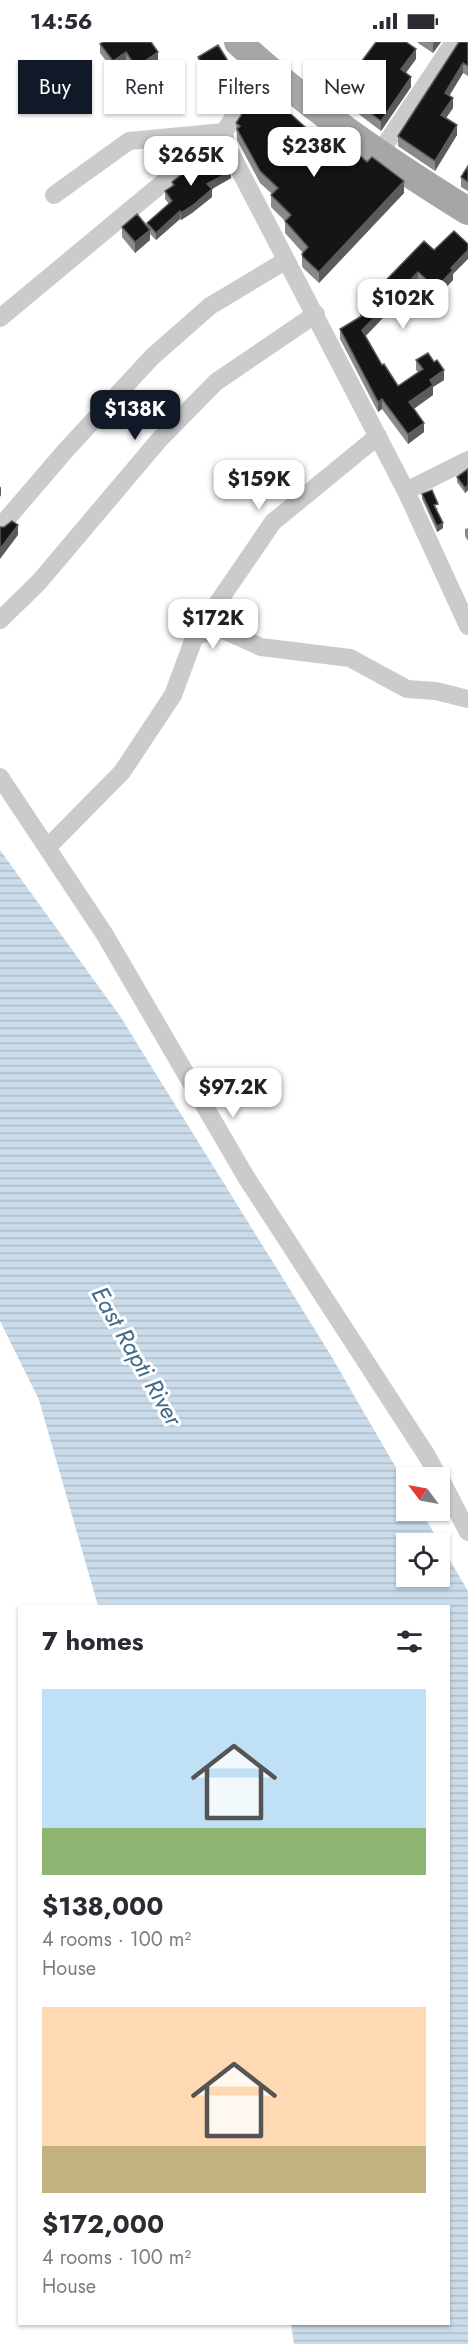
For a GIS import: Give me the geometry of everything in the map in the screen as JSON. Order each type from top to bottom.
[{"type":"main road","points":[[238,42],[257,60]]},
{"type":"main road","points":[[291,87],[379,154],[468,211]]},
{"type":"street","points":[[379,154],[454,42]]},
{"type":"street","points":[[0,318],[224,132],[236,114]]},
{"type":"street","points":[[54,195],[129,141],[224,132]]},
{"type":"street","points":[[224,132],[226,144],[285,261],[316,315],[406,491],[468,626]]},
{"type":"street","points":[[0,528],[66,450],[152,357],[210,306],[285,261]]},
{"type":"street","points":[[0,620],[39,582],[159,440],[216,382],[316,315]]},
{"type":"street","points":[[47,848],[122,772],[173,695],[195,636],[273,522],[378,436]]},
{"type":"street","points":[[406,491],[468,460]]},
{"type":"street","points":[[195,636],[220,629],[261,646],[350,658],[407,689],[436,691],[468,699]]},
{"type":"street","points":[[0,777],[105,935],[246,1177],[433,1467]]},
{"type":"street","points":[[450,1498],[468,1532]]},
{"type":"water","name":"East Rapti River","points":[[0,850],[120,1016],[330,1354],[396,1468],[396,1521],[427,1521],[434,1533],[396,1533],[396,1587],[450,1587],[450,1560],[468,1591],[468,2344],[294,2344],[291,2325],[450,2325],[450,1605],[98,1605],[39,1400],[0,1321]]},
{"type":"building","points":[[103,42],[151,42],[158,52],[146,60],[131,60],[126,52],[112,60],[100,44]]},
{"type":"building","points":[[376,42],[406,42],[416,49],[401,69],[411,77],[386,114],[386,60],[363,60]]},
{"type":"building","points":[[459,42],[468,42],[468,66],[463,63],[445,93],[453,98],[441,115],[457,125],[435,161],[398,136]]},
{"type":"building","points":[[218,45],[227,60],[200,60],[198,57]]},
{"type":"building","points":[[242,114],[291,114],[327,147],[338,135],[367,162],[372,157],[404,181],[319,272],[303,257],[302,254],[308,247],[285,221],[291,215],[271,195],[278,188],[260,171],[237,129],[240,126],[236,123]]},
{"type":"building","points":[[372,114],[386,114],[381,121]]},
{"type":"building","points":[[218,146],[231,171],[207,184],[212,189],[192,206],[181,213],[180,211],[156,233],[147,223],[172,201],[165,191],[174,185],[172,182]]},
{"type":"building","points":[[468,166],[468,182],[461,177]]},
{"type":"building","points":[[137,214],[150,230],[135,242],[122,227]]},
{"type":"building","points":[[454,231],[468,244],[468,250],[451,268],[453,270],[436,288],[418,272],[362,330],[382,365],[384,364],[398,386],[423,369],[416,360],[428,353],[444,370],[430,380],[433,385],[409,402],[424,423],[408,434],[382,399],[378,402],[340,329],[367,313],[360,307],[424,241],[434,250]]},
{"type":"building","points":[[468,469],[468,485],[465,488],[457,477]]},
{"type":"building","points":[[432,490],[438,504],[434,505],[443,523],[437,526],[422,494]]},
{"type":"building","points":[[12,521],[18,525],[0,549],[0,527]]}]
